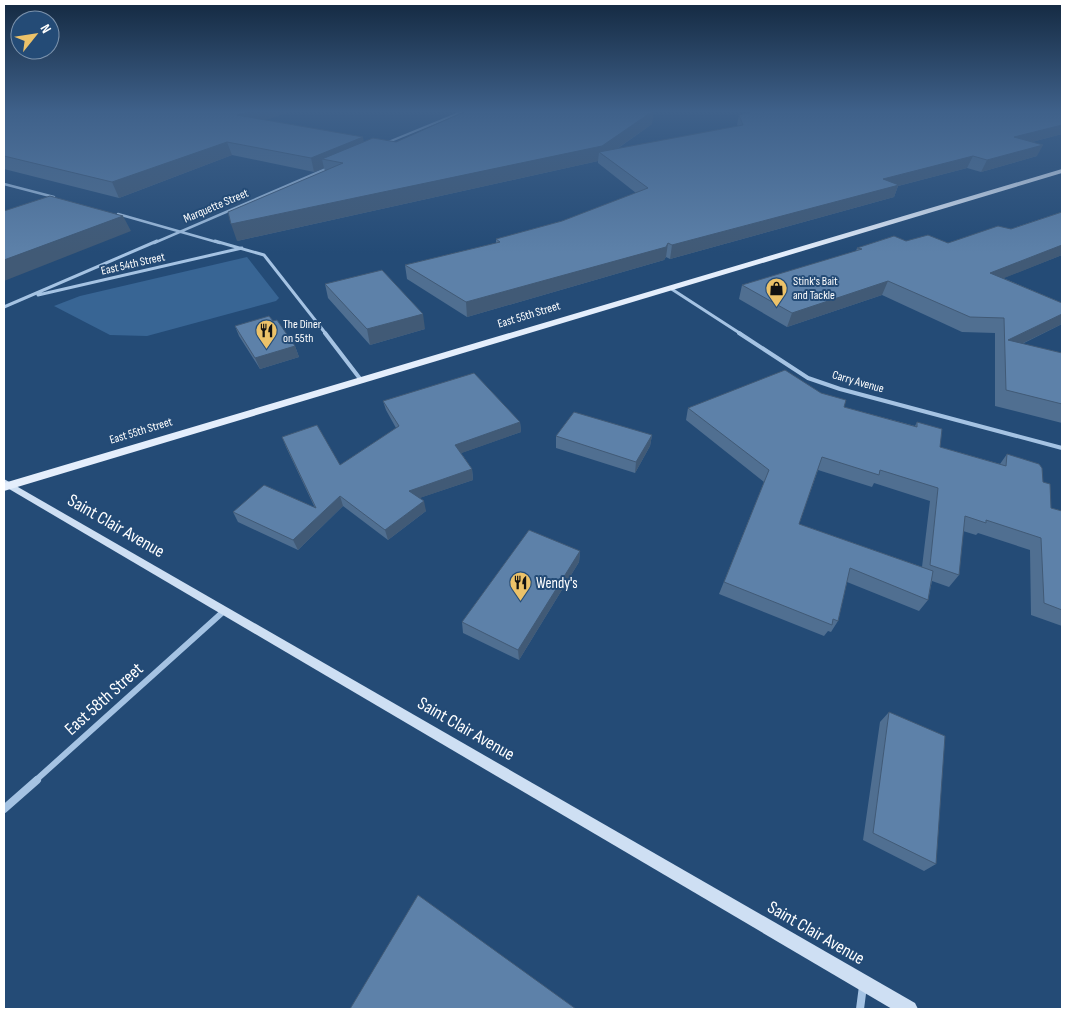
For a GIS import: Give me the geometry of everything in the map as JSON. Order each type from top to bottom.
[{"type":"main road","name":"East 55th Street","points":[[5,485],[1062,171]]},
{"type":"main road","name":"Saint Clair Avenue","points":[[5,485],[224,610],[909,1009]]},
{"type":"street","name":"Marquette Street","points":[[4,307],[339,163]]},
{"type":"street","points":[[4,184],[61,199]]},
{"type":"street","points":[[109,212],[245,248],[264,255],[361,380]]},
{"type":"street","name":"East 54th Street","points":[[26,298],[245,248]]},
{"type":"street","name":"Carry Avenue","points":[[670,288],[808,378],[840,389],[1062,448]]},
{"type":"street","name":"East 58th Street","points":[[4,810],[224,610]]},
{"type":"street","points":[[860,1009],[864,983]]},
{"type":"shaded area","points":[[247,257],[279,298],[276,301],[147,336],[110,335],[54,306],[80,296]]},
{"type":"building","points":[[13,158],[180,158],[112,182]]},
{"type":"building","points":[[544,158],[231,224],[228,212],[343,163],[322,159]]},
{"type":"building","points":[[608,158],[964,158],[883,179],[899,185],[672,245],[668,243],[666,247],[466,302],[405,265],[500,242],[496,239],[562,221],[648,188]]},
{"type":"building","points":[[50,196],[123,216],[4,260],[4,211]]},
{"type":"building","points":[[1062,212],[1062,245],[990,273],[1062,303],[1062,314],[1008,340],[1062,353],[1062,404],[1006,390],[1004,318],[970,317],[888,281],[792,313],[742,285],[862,249],[857,248],[894,236],[906,241],[928,235],[948,243],[998,226],[1011,229]]},
{"type":"building","points":[[382,270],[423,314],[367,329],[325,284]]},
{"type":"building","points":[[269,316],[273,321],[277,320],[295,346],[255,358],[235,326]]},
{"type":"building","points":[[785,370],[821,393],[846,400],[844,407],[917,427],[917,422],[942,429],[940,447],[1006,466],[1007,454],[1039,464],[1042,468],[1043,482],[1050,484],[1051,508],[1062,511],[1062,610],[1044,603],[1041,538],[986,520],[986,523],[965,516],[959,575],[930,565],[938,488],[880,470],[879,475],[822,457],[799,524],[933,571],[928,600],[850,568],[838,621],[833,619],[832,625],[724,582],[769,470],[688,408]]},
{"type":"building","points":[[474,373],[520,422],[455,445],[472,469],[409,491],[424,501],[385,530],[340,496],[293,540],[233,512],[264,485],[316,508],[282,437],[317,425],[340,465],[399,426],[383,401]]},
{"type":"building","points":[[574,412],[652,435],[636,462],[556,436]]},
{"type":"building","points":[[529,530],[580,551],[518,650],[462,622]]},
{"type":"building","points":[[889,712],[945,736],[936,864],[873,833]]},
{"type":"building","points":[[418,895],[576,1009],[350,1009]]},
{"type":"place","name":"Stink's Bait and Tackle","points":[[777,307]]},
{"type":"place","name":"The Diner on 55th","points":[[267,350]]},
{"type":"place","name":"Wendy's","points":[[520,602]]}]
